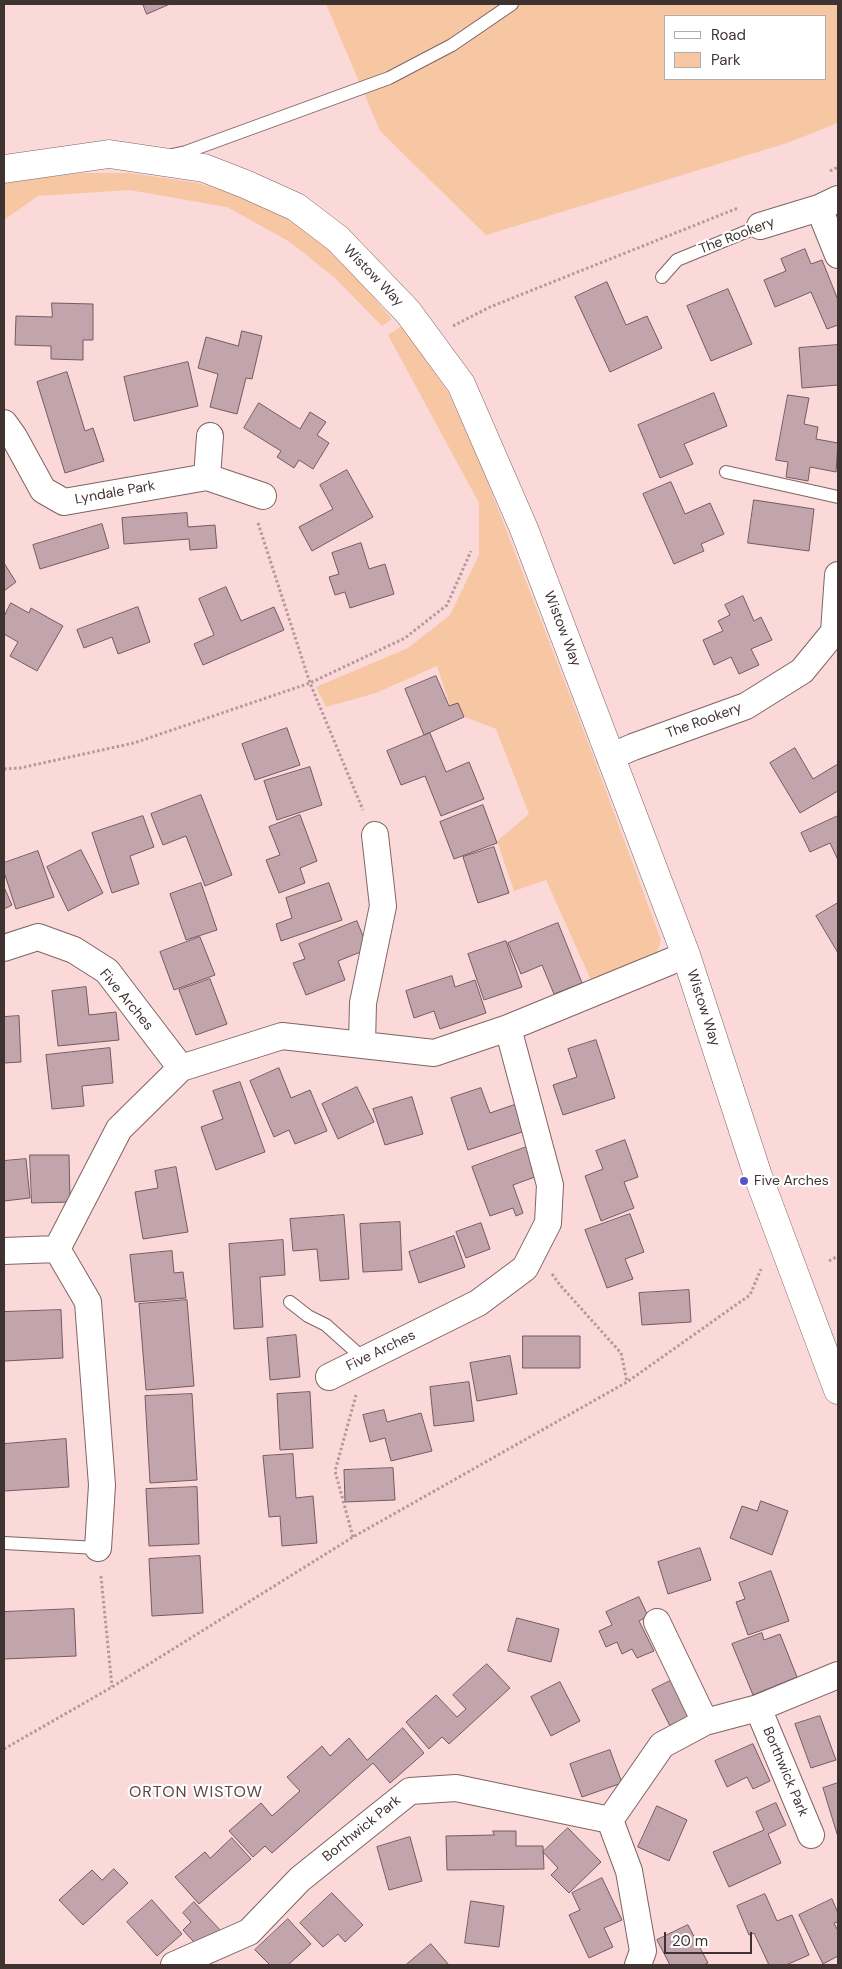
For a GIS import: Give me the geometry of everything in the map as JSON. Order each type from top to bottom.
[{"type":"street","name":"Wistow Way","points":[[4,169],[109,154],[204,168],[296,207],[338,239],[408,312],[461,384],[524,530],[686,955],[758,1176],[835,1374]]},
{"type":"street","name":"The Rookery","points":[[760,226],[829,203],[838,255]]},
{"type":"street","name":"Lyndale Park","points":[[4,423],[14,436],[43,490],[64,502],[207,477],[254,492]]},
{"type":"street","points":[[207,477],[210,436]]},
{"type":"street","name":"The Rookery","points":[[610,757],[746,706],[802,671],[836,633],[838,575]]},
{"type":"street","points":[[362,1044],[363,1003],[383,906],[375,835]]},
{"type":"street","name":"Five Arches","points":[[4,948],[38,937],[74,950],[107,971],[181,1068]]},
{"type":"street","points":[[57,1250],[119,1129],[181,1068],[282,1036],[434,1052],[508,1028],[686,955]]},
{"type":"street","name":"Five Arches","points":[[329,1377],[478,1303],[525,1268],[535,1249],[548,1223],[550,1185],[508,1028]]},
{"type":"street","points":[[4,1251],[57,1250]]},
{"type":"street","points":[[57,1250],[88,1302],[102,1485],[98,1548]]},
{"type":"street","points":[[657,1622],[705,1722]]},
{"type":"street","points":[[638,1965],[643,1951],[630,1880],[610,1820],[662,1745],[705,1722],[758,1708],[838,1675]]},
{"type":"street","name":"Borthwick Park","points":[[758,1708],[811,1835]]},
{"type":"street","name":"Borthwick Park","points":[[174,1965],[249,1932],[300,1879],[410,1791],[456,1788],[610,1820]]},
{"type":"lane","points":[[149,160],[186,152],[390,78],[452,45],[509,5]]},
{"type":"lane","name":"The Rookery","points":[[662,276],[676,260],[760,226]]},
{"type":"lane","points":[[726,472],[838,497]]},
{"type":"lane","points":[[290,1302],[308,1316],[326,1325],[364,1359]]},
{"type":"lane","points":[[4,1543],[98,1548]]},
{"type":"path","points":[[822,174],[838,167]]},
{"type":"path","points":[[452,326],[490,308],[743,206]]},
{"type":"path","points":[[254,492],[253,507],[310,683],[353,789],[375,835]]},
{"type":"path","points":[[4,769],[20,768],[134,743],[310,683],[406,638],[447,605],[471,551]]},
{"type":"path","points":[[535,1249],[560,1285],[621,1353],[627,1382]]},
{"type":"path","points":[[829,1261],[838,1256]]},
{"type":"path","points":[[4,1749],[112,1687],[353,1537],[627,1382],[750,1295],[764,1264]]},
{"type":"path","points":[[353,1537],[335,1471],[364,1359]]},
{"type":"path","points":[[98,1548],[112,1687]]},
{"type":"green space","points":[[326,4],[838,4],[838,123],[787,143],[486,235],[380,131]]},
{"type":"green space","points":[[83,173],[130,173],[198,183],[254,200],[309,231],[337,256],[392,319],[382,326],[335,278],[290,242],[227,207],[129,190],[38,196],[4,220],[4,181]]},
{"type":"green space","points":[[402,326],[448,392],[480,462],[589,745],[661,940],[656,956],[591,980],[546,880],[514,891],[497,841],[529,814],[496,729],[452,712],[437,666],[376,693],[326,707],[316,687],[408,648],[450,615],[479,555],[479,503],[388,335]]},
{"type":"building","points":[[143,4],[170,4],[147,14]]},
{"type":"building","points":[[805,249],[811,264],[822,260],[838,300],[838,325],[827,329],[811,292],[775,307],[764,280],[786,271],[781,259]]},
{"type":"building","points":[[607,282],[626,325],[647,316],[662,348],[610,372],[575,297]]},
{"type":"building","points":[[728,289],[752,344],[711,361],[687,306]]},
{"type":"building","points":[[52,303],[93,304],[93,340],[83,340],[83,360],[51,359],[51,346],[15,345],[16,316],[52,317]]},
{"type":"building","points":[[242,331],[262,336],[252,379],[246,378],[237,414],[210,407],[218,374],[198,368],[206,337],[238,346]]},
{"type":"building","points":[[838,345],[838,385],[802,388],[799,348]]},
{"type":"building","points":[[188,362],[198,406],[134,421],[124,377]]},
{"type":"building","points":[[67,372],[85,431],[93,428],[104,461],[65,473],[37,382]]},
{"type":"building","points":[[714,393],[727,426],[684,444],[693,464],[660,478],[638,425]]},
{"type":"building","points":[[788,395],[809,398],[804,424],[818,427],[816,439],[838,443],[836,472],[810,467],[808,481],[786,477],[788,462],[776,460]]},
{"type":"building","points":[[259,403],[300,429],[310,412],[326,422],[317,435],[329,443],[313,469],[299,460],[294,468],[277,457],[281,451],[244,428]]},
{"type":"building","points":[[347,470],[373,517],[312,551],[299,527],[333,509],[320,485]]},
{"type":"building","points":[[671,482],[685,514],[710,503],[724,534],[701,544],[704,551],[674,564],[643,494]]},
{"type":"building","points":[[754,500],[814,509],[809,551],[748,543]]},
{"type":"building","points":[[187,513],[188,527],[215,525],[217,548],[190,550],[189,539],[124,544],[122,518]]},
{"type":"building","points":[[102,524],[109,548],[40,569],[33,545]]},
{"type":"building","points":[[361,543],[369,569],[385,564],[394,594],[350,608],[345,592],[335,595],[329,577],[339,574],[332,553]]},
{"type":"building","points":[[4,563],[16,582],[4,591]]},
{"type":"building","points":[[226,587],[241,621],[274,607],[284,630],[203,665],[194,644],[214,635],[199,599]]},
{"type":"building","points":[[743,596],[754,621],[761,617],[772,640],[751,649],[759,665],[739,674],[731,657],[714,665],[703,640],[723,631],[718,621],[730,615],[725,605]]},
{"type":"building","points":[[11,603],[29,613],[31,608],[63,626],[37,671],[10,656],[18,642],[4,634],[4,617]]},
{"type":"building","points":[[138,607],[150,642],[118,654],[112,637],[84,648],[77,630]]},
{"type":"building","points":[[436,676],[449,706],[458,703],[464,717],[424,735],[405,689]]},
{"type":"building","points":[[287,728],[300,765],[255,780],[242,744]]},
{"type":"building","points":[[430,733],[446,772],[469,762],[484,799],[441,816],[425,776],[401,785],[387,751]]},
{"type":"building","points":[[795,748],[813,779],[838,764],[838,791],[800,813],[770,763]]},
{"type":"building","points":[[310,767],[322,805],[277,820],[264,781]]},
{"type":"building","points":[[201,795],[232,875],[205,886],[186,836],[163,845],[151,814]]},
{"type":"building","points":[[483,805],[497,843],[454,859],[440,822]]},
{"type":"building","points":[[300,815],[317,861],[300,868],[305,883],[279,893],[266,860],[280,855],[269,827]]},
{"type":"building","points":[[143,816],[154,847],[130,856],[139,884],[112,893],[92,833]]},
{"type":"building","points":[[838,816],[838,860],[830,843],[810,852],[801,833]]},
{"type":"building","points":[[494,847],[509,893],[478,903],[463,857]]},
{"type":"building","points":[[81,850],[103,893],[68,911],[47,867]]},
{"type":"building","points":[[38,851],[54,897],[16,909],[4,872],[4,863]]},
{"type":"building","points":[[201,883],[217,930],[186,940],[170,894]]},
{"type":"building","points":[[329,883],[342,920],[281,941],[276,924],[292,918],[286,898]]},
{"type":"building","points":[[4,887],[12,905],[4,909]]},
{"type":"building","points":[[838,903],[838,953],[816,916]]},
{"type":"building","points":[[357,921],[368,949],[338,961],[345,980],[306,995],[293,963],[305,959],[299,944]]},
{"type":"building","points":[[558,923],[582,983],[554,994],[542,965],[521,974],[508,943]]},
{"type":"building","points":[[200,937],[215,975],[174,990],[160,952]]},
{"type":"building","points":[[506,941],[522,987],[484,1000],[468,954]]},
{"type":"building","points":[[452,976],[455,987],[475,980],[486,1013],[440,1029],[434,1011],[414,1018],[406,991]]},
{"type":"building","points":[[210,979],[227,1024],[196,1035],[179,990]]},
{"type":"building","points":[[86,987],[89,1015],[116,1012],[119,1040],[58,1046],[52,991]]},
{"type":"building","points":[[19,1016],[21,1062],[4,1063],[4,1017]]},
{"type":"building","points":[[596,1040],[615,1098],[563,1115],[553,1085],[577,1077],[568,1049]]},
{"type":"building","points":[[110,1048],[113,1083],[82,1086],[84,1106],[52,1109],[46,1055]]},
{"type":"building","points":[[279,1068],[291,1098],[310,1090],[327,1131],[295,1144],[289,1130],[274,1137],[250,1081]]},
{"type":"building","points":[[240,1082],[265,1152],[216,1170],[201,1127],[223,1119],[213,1091]]},
{"type":"building","points":[[357,1087],[374,1122],[338,1139],[322,1104]]},
{"type":"building","points":[[481,1088],[490,1113],[519,1103],[528,1130],[468,1150],[451,1098]]},
{"type":"building","points":[[412,1097],[423,1134],[385,1145],[373,1109]]},
{"type":"building","points":[[625,1140],[638,1177],[624,1182],[634,1208],[601,1221],[585,1176],[603,1169],[596,1151]]},
{"type":"building","points":[[532,1145],[543,1174],[513,1185],[523,1213],[516,1216],[513,1208],[490,1216],[472,1167]]},
{"type":"building","points":[[30,1155],[69,1155],[70,1202],[32,1203]]},
{"type":"building","points":[[26,1159],[30,1198],[4,1201],[4,1161]]},
{"type":"building","points":[[176,1167],[188,1232],[143,1239],[135,1192],[158,1188],[155,1171]]},
{"type":"building","points":[[630,1214],[644,1252],[625,1259],[633,1279],[607,1288],[585,1230]]},
{"type":"building","points":[[344,1215],[349,1279],[320,1281],[317,1249],[293,1251],[290,1219]]},
{"type":"building","points":[[400,1222],[402,1270],[363,1272],[360,1224]]},
{"type":"building","points":[[481,1223],[490,1249],[466,1258],[456,1232]]},
{"type":"building","points":[[454,1236],[465,1267],[419,1283],[409,1252]]},
{"type":"building","points":[[283,1240],[285,1275],[260,1277],[263,1327],[234,1329],[229,1244]]},
{"type":"building","points":[[172,1251],[174,1273],[183,1272],[186,1298],[135,1302],[130,1255]]},
{"type":"building","points":[[689,1290],[691,1322],[642,1325],[639,1293]]},
{"type":"building","points":[[187,1300],[194,1386],[146,1390],[139,1304]]},
{"type":"building","points":[[61,1310],[63,1358],[4,1361],[4,1312]]},
{"type":"building","points":[[296,1335],[300,1377],[270,1380],[267,1338]]},
{"type":"building","points":[[523,1336],[580,1336],[580,1368],[523,1368]]},
{"type":"building","points":[[510,1356],[517,1394],[477,1401],[470,1363]]},
{"type":"building","points":[[469,1382],[474,1421],[434,1426],[430,1387]]},
{"type":"building","points":[[310,1392],[313,1448],[280,1450],[277,1394]]},
{"type":"building","points":[[192,1394],[197,1480],[150,1483],[145,1396]]},
{"type":"building","points":[[384,1410],[387,1422],[421,1413],[432,1451],[391,1461],[385,1438],[370,1442],[363,1415]]},
{"type":"building","points":[[66,1439],[69,1487],[4,1491],[4,1444]]},
{"type":"building","points":[[293,1454],[296,1498],[313,1496],[317,1543],[282,1546],[280,1516],[269,1517],[263,1456]]},
{"type":"building","points":[[393,1468],[395,1500],[345,1502],[344,1470]]},
{"type":"building","points":[[197,1487],[199,1544],[149,1546],[146,1489]]},
{"type":"building","points":[[761,1501],[788,1511],[772,1555],[730,1538],[742,1506],[757,1511]]},
{"type":"building","points":[[700,1548],[711,1580],[668,1594],[658,1562]]},
{"type":"building","points":[[200,1556],[203,1613],[152,1616],[149,1559]]},
{"type":"building","points":[[771,1571],[789,1621],[748,1635],[736,1602],[745,1599],[739,1583]]},
{"type":"building","points":[[639,1597],[648,1616],[639,1621],[654,1651],[637,1658],[632,1649],[622,1654],[617,1642],[606,1647],[599,1631],[612,1625],[606,1612]]},
{"type":"building","points":[[74,1609],[76,1656],[4,1659],[4,1612]]},
{"type":"building","points":[[517,1618],[559,1629],[551,1662],[508,1651]]},
{"type":"building","points":[[762,1633],[764,1640],[780,1634],[797,1677],[753,1695],[732,1644]]},
{"type":"building","points":[[487,1664],[510,1688],[449,1744],[442,1737],[429,1749],[406,1722],[436,1695],[457,1717],[466,1709],[453,1695]]},
{"type":"building","points":[[678,1677],[697,1715],[671,1728],[652,1690]]},
{"type":"building","points":[[560,1682],[580,1721],[551,1736],[531,1697]]},
{"type":"building","points":[[820,1716],[836,1760],[811,1768],[795,1724]]},
{"type":"building","points":[[403,1728],[424,1753],[390,1783],[373,1763],[272,1853],[265,1846],[253,1857],[229,1831],[261,1803],[272,1816],[300,1791],[287,1777],[322,1746],[330,1756],[349,1738],[367,1760]]},
{"type":"building","points":[[753,1744],[770,1781],[753,1789],[747,1777],[727,1787],[715,1761]]},
{"type":"building","points":[[610,1750],[622,1783],[582,1797],[570,1764]]},
{"type":"building","points":[[838,1783],[838,1837],[823,1788]]},
{"type":"building","points":[[776,1803],[786,1825],[768,1834],[781,1863],[729,1887],[713,1852],[764,1830],[756,1812]]},
{"type":"building","points":[[657,1806],[687,1820],[669,1861],[638,1847]]},
{"type":"building","points":[[568,1828],[601,1862],[569,1893],[551,1875],[558,1868],[543,1852]]},
{"type":"building","points":[[493,1831],[516,1831],[516,1846],[543,1846],[544,1869],[447,1870],[446,1836],[494,1835]]},
{"type":"building","points":[[410,1837],[422,1881],[389,1890],[377,1847]]},
{"type":"building","points":[[232,1838],[251,1859],[199,1904],[175,1877],[205,1852],[210,1858]]},
{"type":"building","points":[[114,1869],[128,1883],[83,1925],[59,1900],[92,1870],[102,1880]]},
{"type":"building","points":[[602,1878],[622,1920],[604,1928],[613,1947],[589,1958],[569,1915],[580,1910],[572,1893]]},
{"type":"building","points":[[332,1893],[363,1925],[345,1942],[338,1934],[323,1947],[300,1923]]},
{"type":"building","points":[[765,1894],[777,1921],[792,1915],[809,1955],[786,1965],[769,1965],[754,1933],[749,1935],[737,1906]]},
{"type":"building","points":[[832,1899],[838,1913],[838,1922],[834,1923],[838,1931],[838,1956],[823,1964],[799,1915]]},
{"type":"building","points":[[152,1900],[182,1934],[157,1956],[127,1922]]},
{"type":"building","points":[[471,1901],[504,1906],[499,1947],[465,1943]]},
{"type":"building","points":[[194,1902],[221,1931],[201,1950],[183,1930],[191,1922],[183,1913]]},
{"type":"building","points":[[288,1919],[311,1944],[288,1965],[270,1965],[255,1950]]},
{"type":"building","points":[[688,1925],[708,1963],[704,1965],[670,1965],[657,1940]]},
{"type":"building","points":[[431,1944],[449,1965],[406,1965]]},
{"type":"place","name":"Five Arches","points":[[744,1181]]},
{"type":"district","name":"ORTON WISTOW","points":[[196,1793]]}]
